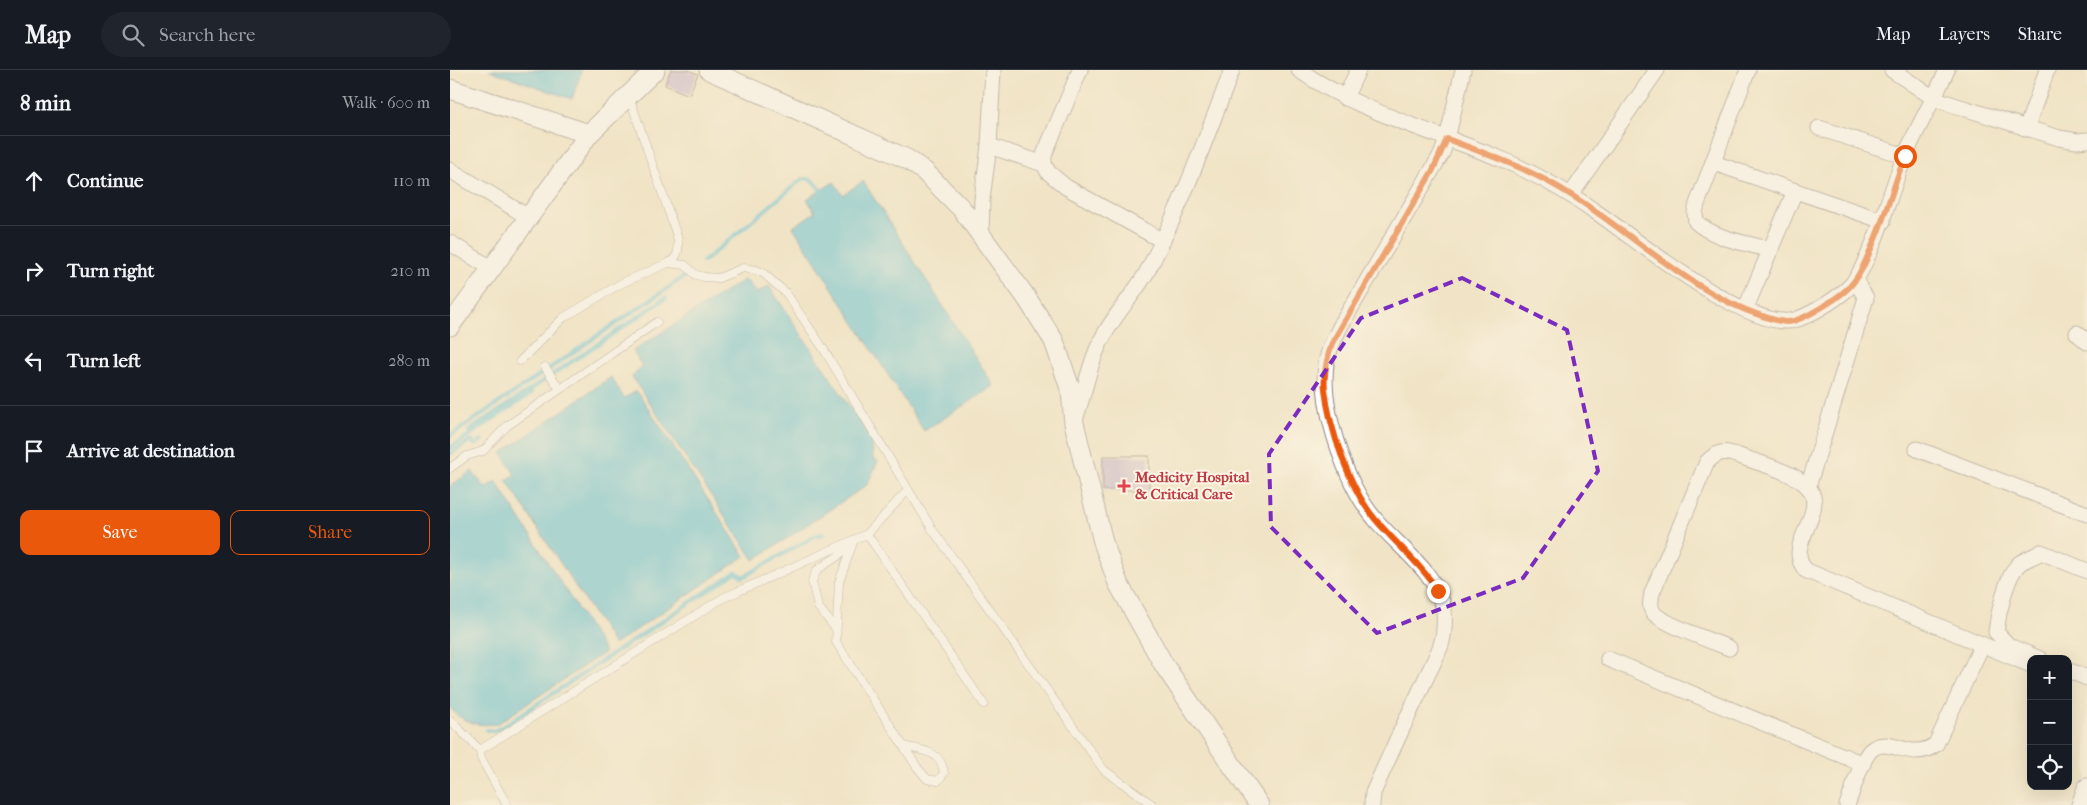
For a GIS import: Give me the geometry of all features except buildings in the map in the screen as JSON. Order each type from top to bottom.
[{"type":"street","points":[[450,326],[589,134],[655,70]]},
{"type":"street","points":[[709,70],[907,159],[924,171],[951,197],[1026,297],[1054,341],[1071,391],[1074,423],[1103,542],[1118,583],[1164,665],[1259,805]]},
{"type":"street","points":[[981,237],[982,200],[989,146],[993,70]]},
{"type":"street","points":[[1080,70],[1048,143],[1044,155],[1044,164],[1048,172],[1066,187],[1163,241]]},
{"type":"street","points":[[1074,423],[1100,343],[1110,325],[1132,296],[1163,241],[1190,182],[1232,70]]},
{"type":"street","points":[[1299,70],[1346,98],[1520,168],[1570,194],[1699,284],[1745,310],[1775,320],[1788,322],[1797,320],[1834,298],[1851,286],[1860,273],[1883,222],[1905,156],[1947,70]]},
{"type":"street","points":[[1346,98],[1358,70]]},
{"type":"street","points":[[1372,805],[1373,792],[1441,644],[1444,610],[1438,591],[1428,575],[1374,518],[1359,496],[1342,458],[1324,388],[1326,362],[1332,343],[1341,325],[1433,170],[1447,139],[1463,70]]},
{"type":"street","points":[[1570,194],[1657,70]]},
{"type":"street","points":[[1748,70],[1697,204],[1696,222],[1704,229],[1771,250]]},
{"type":"street","points":[[1892,70],[1934,99],[2059,138],[2077,141],[2087,140]]},
{"type":"street","points":[[2026,129],[2047,70]]},
{"type":"street","points":[[450,89],[589,134]]},
{"type":"street","points":[[1819,128],[1905,156]]},
{"type":"street","points":[[989,146],[1044,164]]},
{"type":"street","points":[[1714,163],[1883,222]]},
{"type":"street","points":[[450,170],[530,218]]},
{"type":"street","points":[[1745,310],[1795,191]]},
{"type":"street","points":[[450,244],[491,268]]},
{"type":"street","points":[[1808,487],[1866,298],[1855,280]]},
{"type":"street","points":[[1918,449],[2087,514]]},
{"type":"street","points":[[1729,648],[1663,621],[1653,613],[1650,604],[1652,593],[1707,462],[1715,454],[1726,452],[1781,472],[1808,487],[1812,496],[1813,511],[1799,550],[1800,560],[1806,570],[2027,662]]},
{"type":"street","points":[[2030,655],[2009,646],[1996,632],[1999,611],[2008,584],[2019,564],[2041,552],[2087,571]]},
{"type":"street","points":[[1847,805],[1863,764],[1871,750],[1879,746],[1889,745],[1918,752],[1929,750],[1936,744],[1982,645]]},
{"type":"street","points":[[1608,659],[1863,764]]},
{"type":"street","points":[[2072,672],[2087,678]]},
{"type":"street","points":[[2072,681],[2087,687]]},
{"type":"street","points":[[2081,805],[2087,788]]},
{"type":"lane","points":[[520,362],[563,318],[620,284],[675,260],[678,254],[677,236],[629,96]]},
{"type":"lane","points":[[668,263],[685,265],[696,275],[704,277],[719,278],[743,268],[756,270],[763,273],[786,292],[823,348],[932,529],[1104,770],[1153,805]]},
{"type":"lane","points":[[450,468],[467,456],[483,451],[507,426],[656,322]]},
{"type":"lane","points":[[544,367],[560,389]]},
{"type":"lane","points":[[480,750],[723,598],[867,534],[908,490]]},
{"type":"lane","points":[[867,534],[984,704]]},
{"type":"lane","points":[[854,540],[839,582],[836,642],[904,746],[927,779],[938,781],[944,773],[942,762],[936,755],[904,746]]},
{"type":"lane","points":[[836,629],[818,607],[812,581],[817,570],[838,556],[854,540]]},
{"type":"lane","points":[[450,720],[480,750],[481,758],[507,805]]},
{"type":"highlighted area","points":[[1462,278],[1567,330],[1598,471],[1523,578],[1377,633],[1271,527],[1269,454],[1361,318]]},
{"type":"water","points":[[489,70],[582,70],[572,99]]},
{"type":"water","points":[[863,181],[994,386],[924,431],[793,227],[815,212],[807,199],[834,182],[843,195]]},
{"type":"water","points":[[745,279],[757,293],[769,286],[872,440],[873,459],[878,461],[867,485],[754,560],[632,377],[642,366],[633,351]]},
{"type":"water","points":[[611,377],[624,398],[637,391],[745,556],[614,645],[506,480],[515,475],[502,453]]},
{"type":"water","points":[[472,471],[485,488],[496,481],[605,652],[497,724],[470,722],[459,717],[450,707],[450,486]]},
{"type":"waterway","points":[[703,262],[802,179],[811,180],[821,190]]},
{"type":"waterway","points":[[450,436],[687,275]]},
{"type":"waterway","points":[[469,431],[666,298]]},
{"type":"waterway","points":[[450,448],[532,393]]},
{"type":"waterway","points":[[450,454],[471,440],[475,445],[483,440]]},
{"type":"waterway","points":[[487,730],[494,731],[507,724],[736,572],[743,577],[815,536],[824,534]]},
{"type":"place","name":"Medicity Hospital & Critical Care","points":[[1124,486]]},
{"type":"route","points":[[1438,591],[1428,575],[1374,518],[1359,496],[1342,458],[1324,388],[1326,362],[1332,343],[1433,170],[1447,139],[1500,158],[1542,178],[1570,194],[1662,260],[1727,301],[1745,310],[1775,320],[1788,322],[1797,320],[1811,312],[1851,286],[1860,273],[1883,222],[1905,156]]}]
